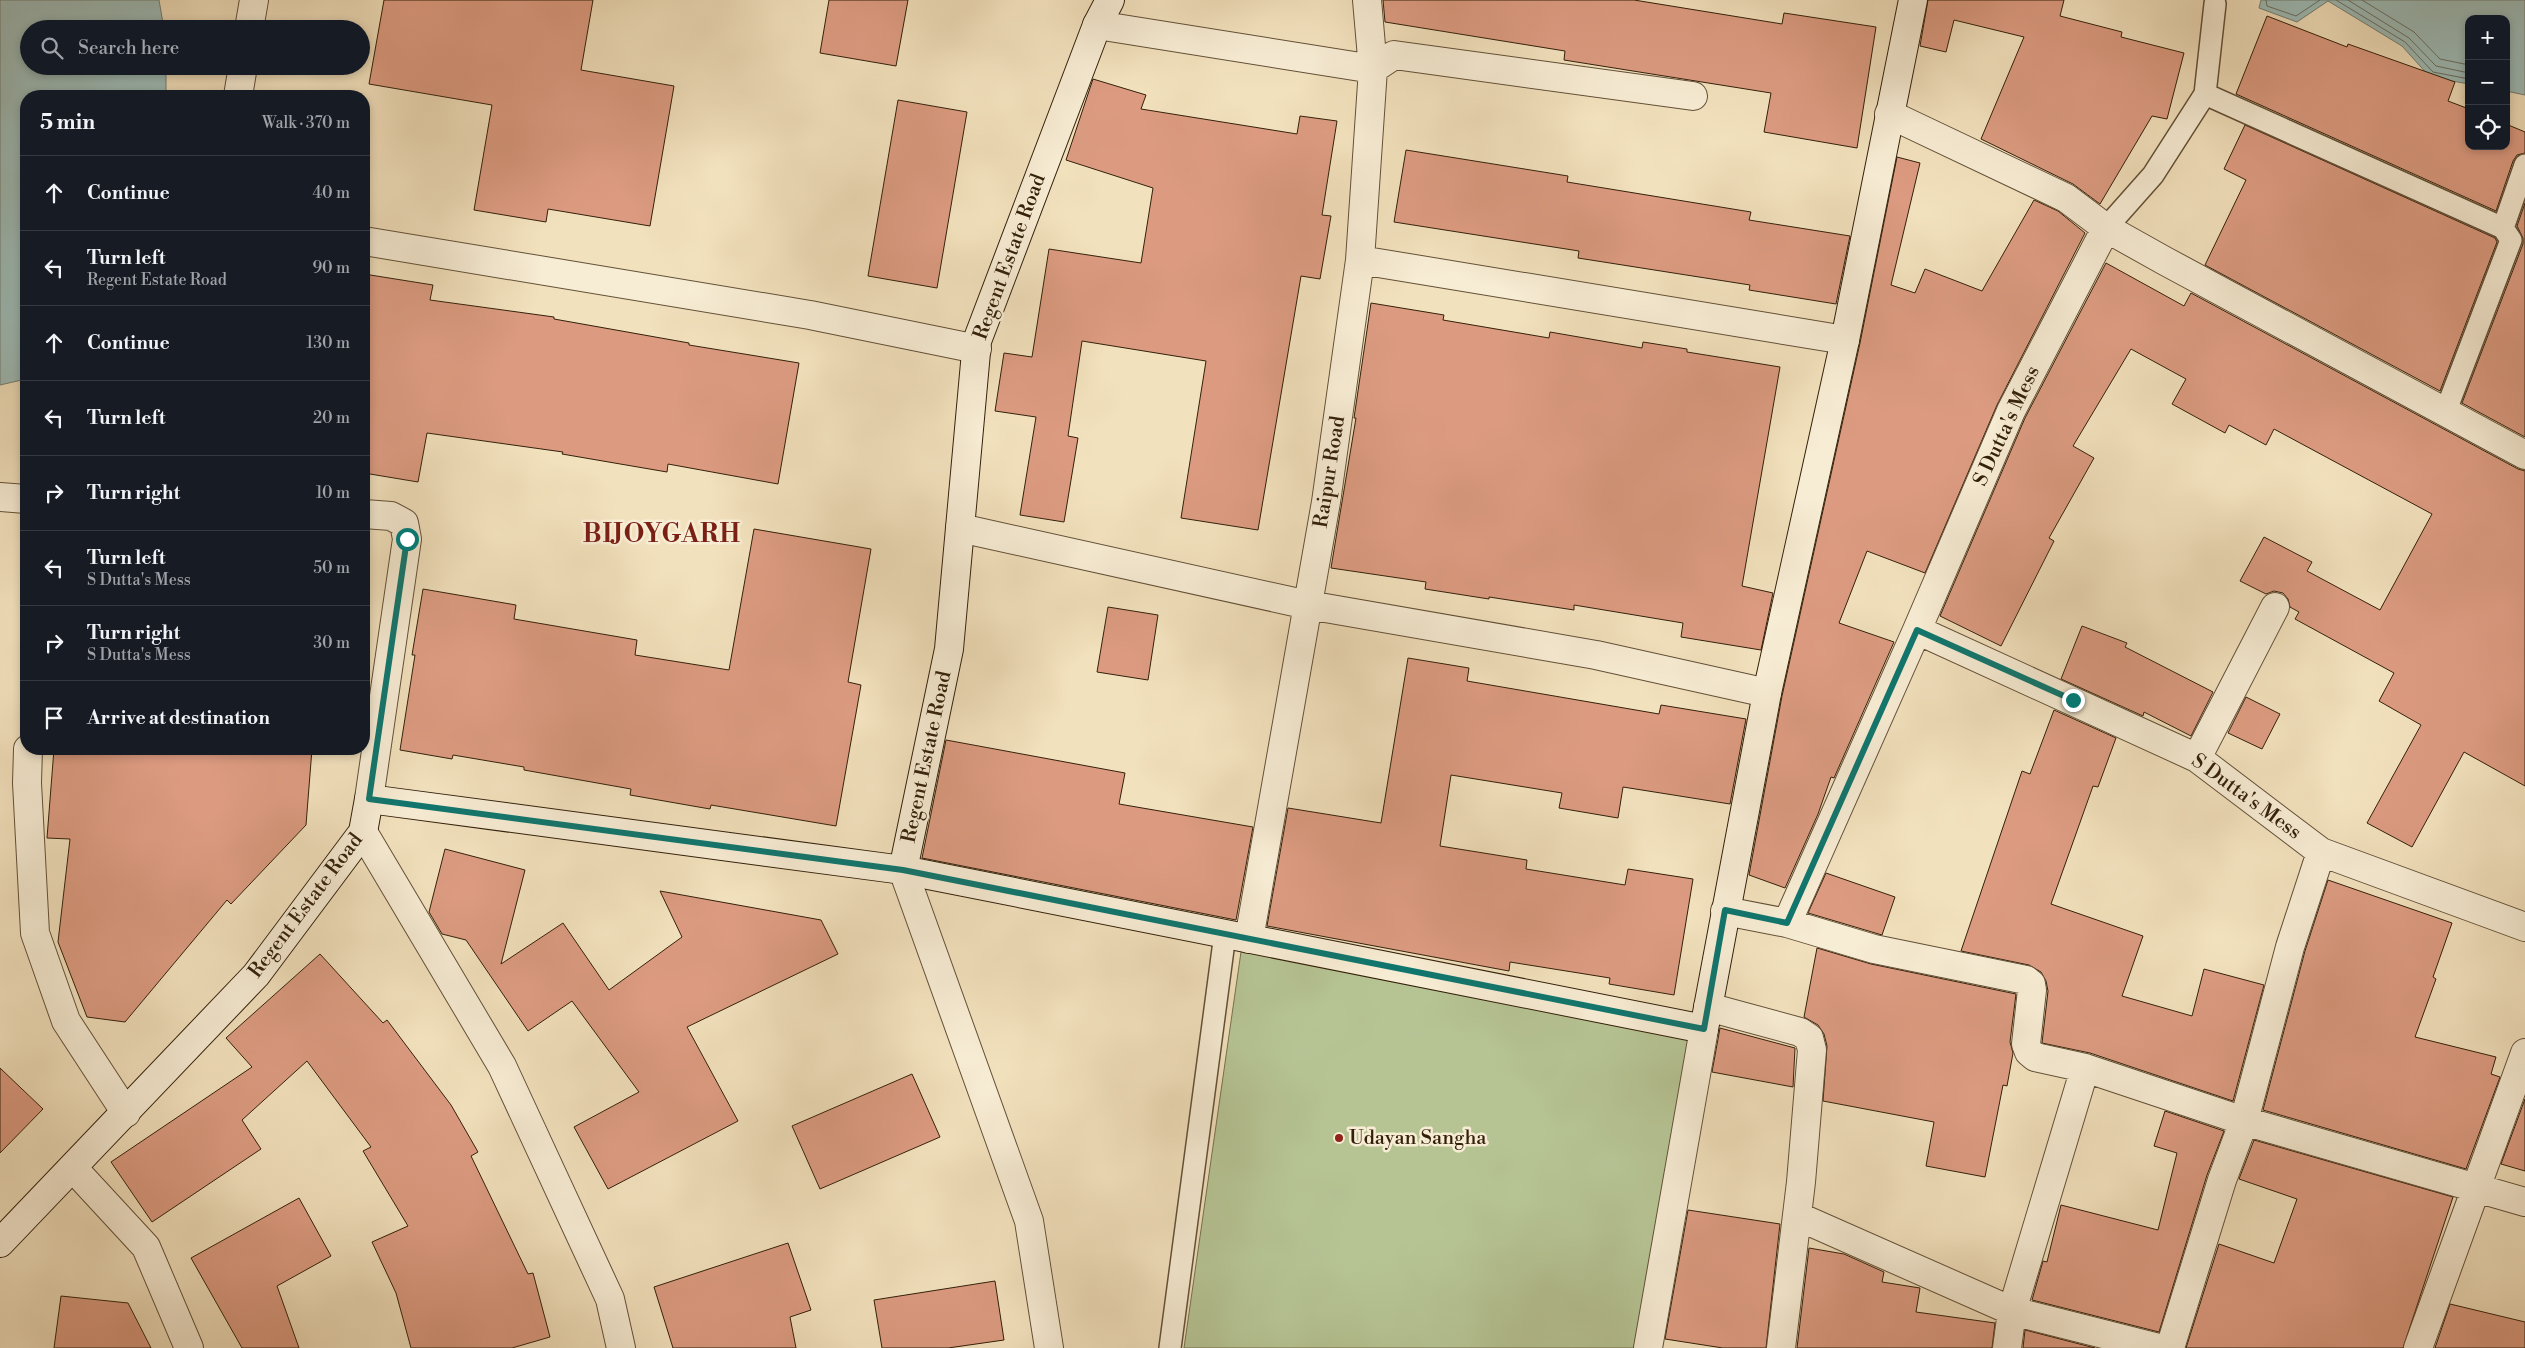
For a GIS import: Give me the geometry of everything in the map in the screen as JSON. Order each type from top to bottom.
[{"type":"street","points":[[251,20],[254,0]]},
{"type":"street","name":"Regent Estate Road","points":[[0,1243],[256,975],[363,832],[369,799],[903,870],[950,649],[977,341],[1097,25],[1110,0]]},
{"type":"street","name":"Raipur Road","points":[[1237,937],[1308,605],[1326,502],[1360,260],[1373,69],[1367,0]]},
{"type":"street","points":[[1655,1346],[1706,1018],[1725,910],[1767,693],[1845,340],[1913,0]]},
{"type":"street","points":[[1097,25],[1373,69],[1394,55],[1693,96]]},
{"type":"street","points":[[239,90],[241,75]]},
{"type":"street","points":[[1889,114],[2066,198],[2106,228],[2525,455]]},
{"type":"street","name":"S Dutta's Mess","points":[[1787,923],[1917,630],[2011,411],[2106,228]]},
{"type":"street","points":[[370,242],[810,315],[977,349]]},
{"type":"street","points":[[1360,260],[1845,340]]},
{"type":"street","points":[[0,497],[20,499]]},
{"type":"street","points":[[369,799],[407,539],[404,523],[398,519],[391,516],[370,514]]},
{"type":"street","points":[[960,528],[1308,605],[1596,655],[1767,693]]},
{"type":"street","points":[[2196,758],[2275,607]]},
{"type":"street","name":"S Dutta's Mess","points":[[1917,630],[2196,758],[2321,852],[2525,927]]},
{"type":"street","points":[[28,755],[27,783],[35,934],[66,1021],[126,1113]]},
{"type":"street","points":[[363,832],[502,1066],[610,1299],[621,1348]]},
{"type":"street","points":[[2170,1348],[2222,1180],[2244,1120],[2290,947],[2321,852]]},
{"type":"street","points":[[903,870],[1237,937],[1706,1018],[1800,1032],[1809,1038],[1812,1050],[1797,1216],[1781,1348]]},
{"type":"street","points":[[903,870],[1029,1221],[1049,1348]]},
{"type":"street","points":[[1725,910],[1787,923],[1874,949],[2026,980],[2031,984],[2032,990],[2026,1044],[2028,1052],[2035,1056],[2085,1068],[2244,1120],[2525,1202]]},
{"type":"street","points":[[2418,1348],[2525,1053]]},
{"type":"street","points":[[2007,1348],[2012,1311],[2085,1068]]},
{"type":"street","points":[[73,1168],[146,1247],[189,1348]]},
{"type":"street","points":[[1797,1216],[2012,1311],[2159,1348]]},
{"type":"lane","points":[[2106,228],[2153,175],[2205,94],[2215,4]]},
{"type":"lane","points":[[2205,94],[2504,228],[2511,240],[2445,413]]},
{"type":"lane","points":[[2504,228],[2525,165]]},
{"type":"lane","points":[[1170,1348],[1237,937]]},
{"type":"green space","points":[[1242,945],[1702,1039],[1652,1348],[1184,1348]]},
{"type":"water","points":[[0,0],[159,0],[162,20],[20,20],[20,75],[166,75],[166,90],[20,90],[20,380],[0,385]]},
{"type":"water","points":[[2261,0],[2525,0],[2525,95],[2510,92],[2510,15],[2465,15],[2465,83],[2430,77],[2402,46],[2328,1],[2297,22],[2259,8]]},
{"type":"building","points":[[384,0],[593,0],[581,70],[674,86],[650,226],[548,209],[546,222],[474,210],[492,105],[369,84]]},
{"type":"building","points":[[829,0],[908,0],[896,66],[820,53]]},
{"type":"building","points":[[1383,0],[1634,0],[1782,24],[1784,13],[1876,27],[1857,148],[1764,132],[1771,93],[1564,60],[1565,51],[1385,22]]},
{"type":"building","points":[[1928,0],[2064,0],[2060,16],[2122,32],[2121,37],[2184,53],[2167,119],[2152,116],[2100,204],[2073,184],[1981,139],[2024,37],[1954,20],[1946,52],[1920,46]]},
{"type":"building","points":[[2267,16],[2347,47],[2348,44],[2455,82],[2448,101],[2465,107],[2465,150],[2510,150],[2510,126],[2525,132],[2525,153],[2517,155],[2513,161],[2496,211],[2236,94]]},
{"type":"building","points":[[1093,79],[1146,95],[1141,109],[1297,134],[1300,116],[1337,121],[1322,215],[1331,216],[1320,279],[1301,276],[1258,530],[1181,518],[1206,361],[1082,341],[1068,436],[1078,438],[1064,522],[1020,515],[1036,417],[995,411],[1004,353],[1032,357],[1049,249],[1141,263],[1153,188],[1066,160]]},
{"type":"building","points":[[898,100],[967,112],[937,288],[868,276]]},
{"type":"building","points":[[2245,125],[2495,238],[2497,242],[2440,391],[2205,265],[2246,180],[2224,169]]},
{"type":"building","points":[[1406,150],[1568,176],[1567,182],[1751,212],[1749,220],[1850,236],[1836,304],[1749,290],[1750,285],[1578,258],[1579,251],[1394,222]]},
{"type":"building","points":[[1897,157],[1920,163],[1891,285],[1915,293],[1925,269],[1982,291],[2034,200],[2058,211],[2085,233],[1997,405],[1925,573],[1867,551],[1839,623],[1894,642],[1834,778],[1831,777],[1818,814],[1785,888],[1749,875],[1782,696],[1860,343]]},
{"type":"building","points":[[2525,203],[2525,437],[2462,403],[2523,244],[2523,238],[2517,226]]},
{"type":"building","points":[[2106,263],[2184,306],[2191,293],[2518,469],[2525,471],[2525,786],[2464,752],[2412,847],[2367,823],[2421,725],[2379,701],[2394,673],[2295,619],[2299,612],[2290,607],[2288,599],[2283,593],[2274,591],[2266,594],[2240,581],[2264,537],[2312,562],[2307,571],[2380,610],[2432,514],[2274,429],[2266,445],[2229,425],[2225,433],[2172,404],[2186,379],[2131,349],[2073,446],[2094,458],[2049,538],[2054,541],[2001,646],[1940,616],[2025,418]]},
{"type":"building","points":[[370,275],[433,285],[430,300],[554,317],[554,319],[689,343],[689,345],[799,363],[778,484],[668,464],[667,472],[562,454],[563,452],[427,433],[418,482],[370,474]]},
{"type":"building","points":[[1371,303],[1444,315],[1443,320],[1549,338],[1550,332],[1642,348],[1643,342],[1687,349],[1687,352],[1780,367],[1742,586],[1773,593],[1761,650],[1681,637],[1683,623],[1574,605],[1574,610],[1425,589],[1426,582],[1331,568],[1356,418],[1354,418]]},
{"type":"building","points":[[754,529],[871,549],[848,682],[861,685],[836,826],[711,805],[710,809],[630,795],[631,789],[524,770],[524,767],[453,755],[452,759],[400,750],[415,655],[412,655],[423,589],[516,605],[514,619],[637,640],[635,655],[729,670]]},
{"type":"building","points":[[1108,607],[1158,615],[1148,680],[1097,672]]},
{"type":"building","points":[[2082,626],[2127,643],[2125,647],[2213,692],[2191,736],[2144,712],[2143,716],[2061,679]]},
{"type":"building","points":[[1408,658],[1469,668],[1467,681],[1659,714],[1661,705],[1746,719],[1730,804],[1623,787],[1618,818],[1559,808],[1562,793],[1451,775],[1440,846],[1527,860],[1526,869],[1625,885],[1628,869],[1693,879],[1674,995],[1609,984],[1610,978],[1510,962],[1509,971],[1267,926],[1288,808],[1381,823]]},
{"type":"building","points":[[2246,697],[2280,714],[2262,749],[2228,733]]},
{"type":"building","points":[[2054,710],[2116,738],[2098,787],[2093,786],[2051,904],[2143,936],[2122,996],[2192,1016],[2204,969],[2264,985],[2233,1101],[2090,1053],[2042,1043],[2048,991],[2046,981],[2041,972],[2029,965],[1961,951],[2022,771],[2030,774]]},
{"type":"building","points":[[946,740],[1125,773],[1119,804],[1253,827],[1236,920],[922,858]]},
{"type":"building","points":[[54,755],[312,755],[306,825],[231,904],[227,900],[125,1022],[87,1017],[58,942],[70,839],[47,838]]},
{"type":"building","points":[[445,849],[525,870],[501,964],[563,923],[609,990],[682,937],[660,891],[821,920],[838,954],[687,1027],[738,1121],[608,1189],[574,1127],[639,1092],[572,1001],[528,1031],[466,940],[442,934],[429,912]]},
{"type":"building","points":[[1826,873],[1895,897],[1882,935],[1808,913]]},
{"type":"building","points":[[2328,880],[2452,923],[2433,977],[2436,979],[2415,1037],[2496,1057],[2491,1074],[2500,1077],[2466,1169],[2263,1110],[2305,951]]},
{"type":"building","points":[[1817,948],[1871,964],[2016,994],[2010,1042],[2013,1053],[2007,1086],[2003,1085],[1985,1177],[1926,1166],[1934,1122],[1823,1101],[1827,1046],[1824,1034],[1818,1025],[1804,1017]]},
{"type":"building","points":[[320,954],[383,1023],[387,1020],[451,1105],[478,1152],[471,1156],[528,1274],[533,1273],[550,1337],[512,1348],[411,1348],[396,1293],[372,1242],[408,1226],[363,1151],[371,1147],[307,1061],[242,1120],[261,1149],[152,1222],[111,1162],[252,1067],[226,1038]]},
{"type":"building","points":[[1720,1028],[1795,1048],[1793,1087],[1712,1072]]},
{"type":"building","points":[[0,1068],[43,1109],[0,1153]]},
{"type":"building","points":[[912,1074],[940,1137],[820,1189],[792,1126]]},
{"type":"building","points":[[2525,1099],[2525,1171],[2501,1164]]},
{"type":"building","points":[[2165,1111],[2224,1131],[2207,1175],[2159,1332],[2032,1300],[2043,1261],[2047,1262],[2061,1205],[2158,1230],[2177,1153],[2154,1146]]},
{"type":"building","points":[[2254,1140],[2453,1197],[2403,1348],[2186,1348],[2219,1244],[2274,1263],[2297,1199],[2239,1179]]},
{"type":"building","points":[[299,1198],[331,1256],[277,1286],[299,1348],[242,1348],[191,1258]]},
{"type":"building","points":[[1688,1210],[1780,1224],[1766,1348],[1723,1348],[1665,1339]]},
{"type":"building","points":[[788,1243],[811,1310],[790,1317],[796,1348],[673,1348],[654,1287]]},
{"type":"building","points":[[1809,1248],[1844,1254],[1884,1272],[1882,1282],[1920,1288],[1916,1312],[1995,1323],[1992,1348],[1797,1348]]},
{"type":"building","points":[[995,1281],[1004,1340],[948,1348],[882,1348],[874,1300]]},
{"type":"building","points":[[61,1296],[128,1303],[151,1348],[54,1348]]},
{"type":"building","points":[[2450,1304],[2525,1322],[2525,1348],[2435,1348]]},
{"type":"building","points":[[2025,1330],[2095,1348],[2023,1348]]},
{"type":"place","name":"Udayan Sangha","points":[[1339,1138]]},
{"type":"district","name":"BIJOYGARH","points":[[662,534]]},
{"type":"route","points":[[407,539],[369,799],[903,870],[1704,1029],[1725,910],[1787,923],[1917,630],[2073,700]]}]
